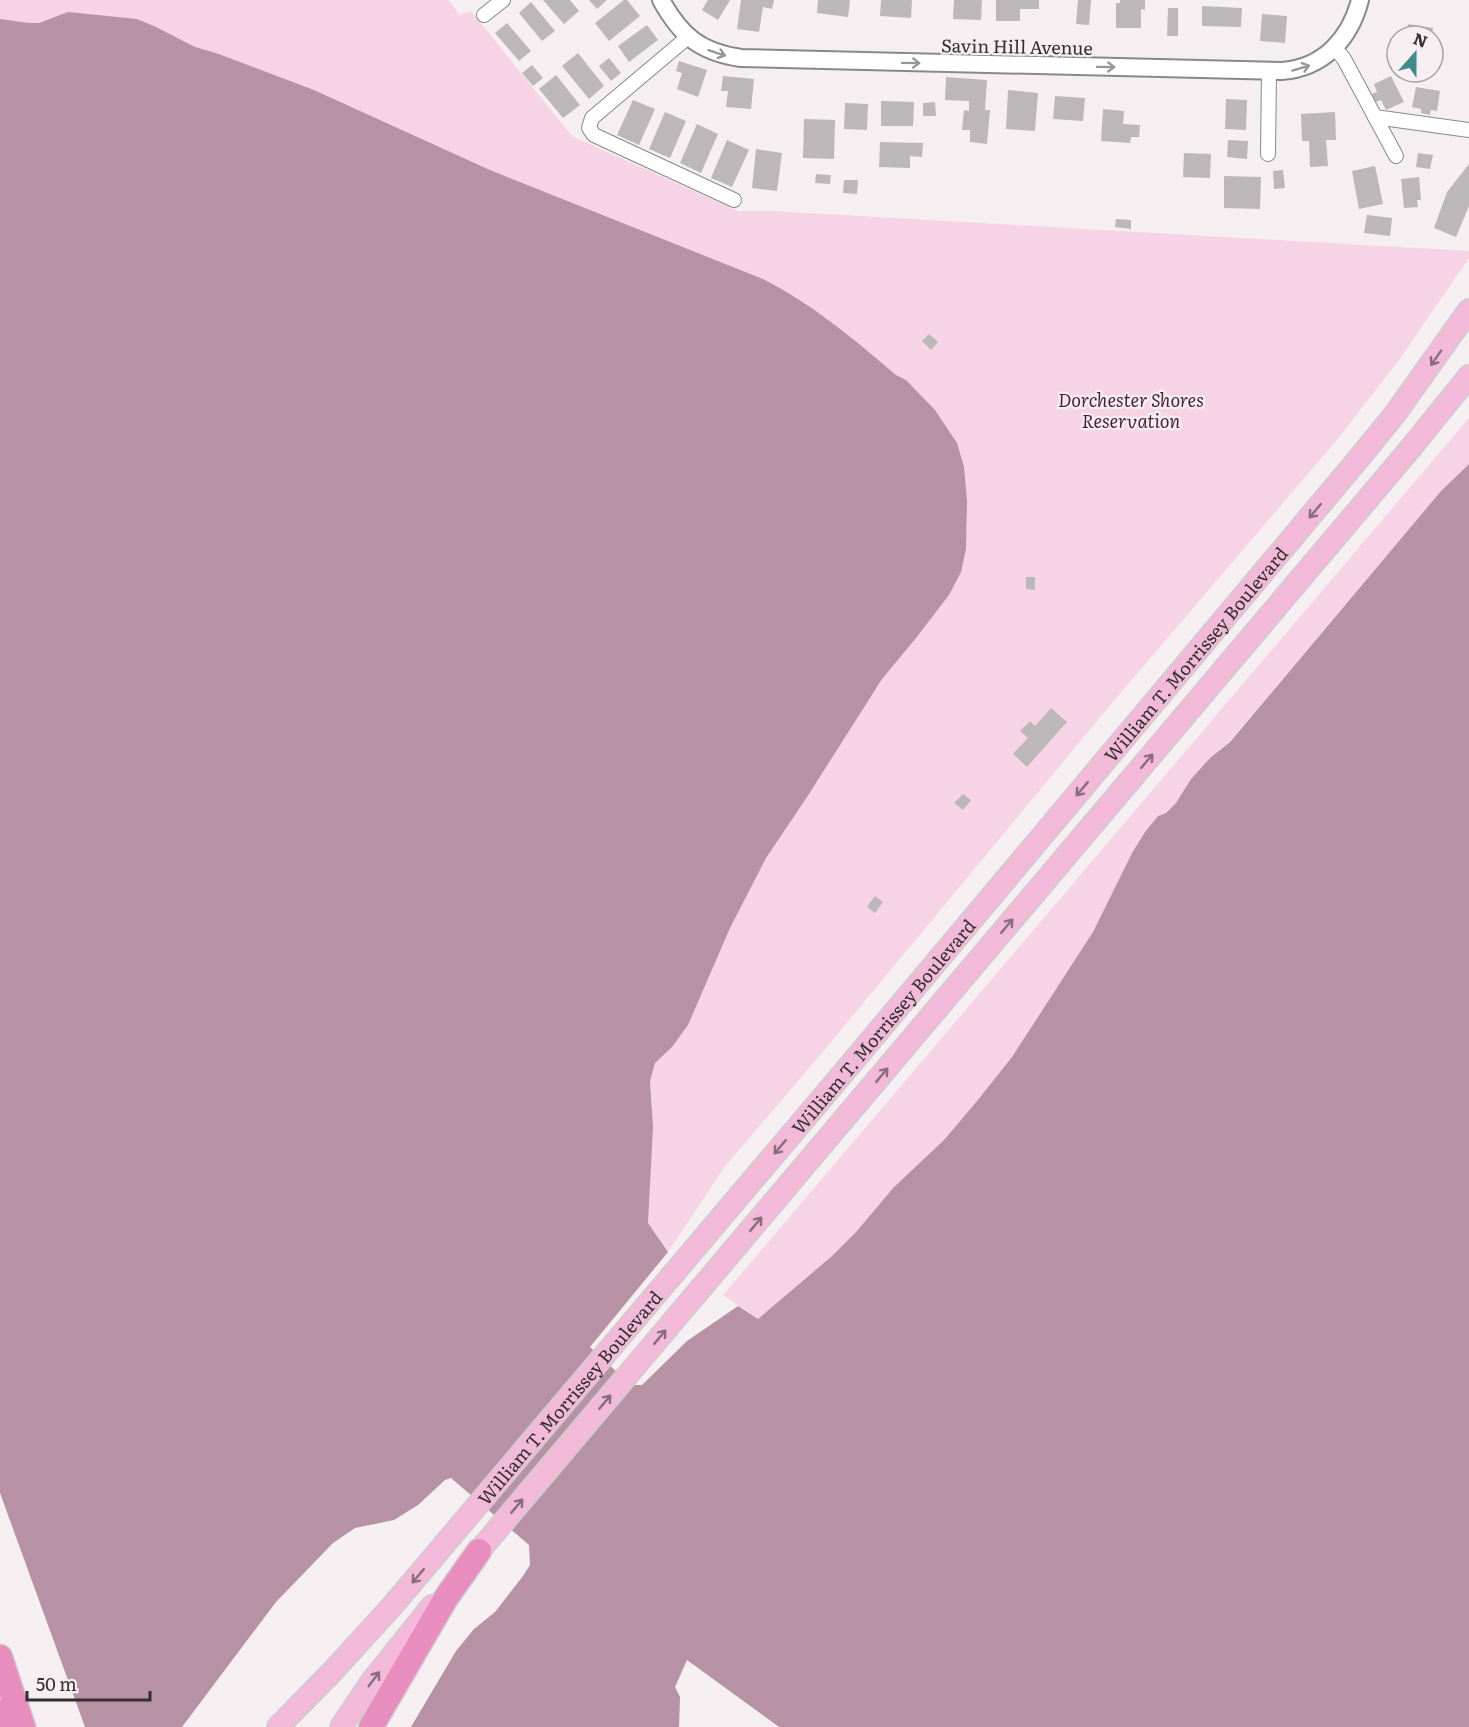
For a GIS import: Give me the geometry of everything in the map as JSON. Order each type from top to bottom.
[{"type":"highway","points":[[371,1727],[446,1598],[479,1551]]},
{"type":"highway","points":[[0,1657],[23,1727]]},
{"type":"highway","points":[[0,1713],[5,1727]]},
{"type":"main road","name":"William T. Morrissey Boulevard","points":[[278,1727],[353,1650],[456,1531],[1360,457],[1401,406],[1469,310]]},
{"type":"main road","name":"William T. Morrissey Boulevard","points":[[340,1727],[372,1681],[479,1551],[1469,376]]},
{"type":"street","points":[[484,15],[503,0]]},
{"type":"street","name":"Savin Hill Avenue","points":[[661,0],[688,37],[711,51],[741,58],[1269,71],[1299,69],[1323,58],[1335,48],[1351,25],[1360,0]]},
{"type":"street","points":[[688,37],[592,118],[589,128],[594,135],[734,200]]},
{"type":"street","points":[[1335,48],[1344,59],[1396,156]]},
{"type":"street","points":[[1268,154],[1269,71]]},
{"type":"street","points":[[1375,117],[1469,130]]},
{"type":"green space","name":"Dorchester Shores Reservation","points":[[0,0],[448,0],[460,15],[471,11],[572,136],[738,211],[773,211],[1469,251],[1469,258],[1399,360],[1336,441],[1112,703],[723,1169],[668,1252],[648,1223],[652,1103],[650,1081],[654,1063],[896,375],[816,311],[763,279],[490,170],[314,90],[218,54],[0,202]]},
{"type":"green space","points":[[1469,418],[1469,464],[1441,491],[1229,742],[1191,779],[1176,803],[1166,813],[1158,816],[1145,832],[1132,853],[1093,932],[1012,1057],[944,1140],[894,1187],[856,1232],[832,1256],[758,1319],[723,1295]]},
{"type":"shaded area","points":[[68,12],[137,19],[195,47],[314,90],[490,170],[763,279],[816,311],[896,375],[906,380],[935,410],[957,443],[964,467],[967,501],[966,549],[961,572],[949,595],[882,679],[766,858],[730,928],[688,1025],[672,1047],[655,1063],[650,1081],[653,1127],[648,1223],[668,1252],[590,1347],[631,1385],[642,1385],[687,1341],[738,1306],[758,1319],[832,1256],[856,1232],[894,1187],[944,1140],[1012,1057],[1093,932],[1132,853],[1145,832],[1158,816],[1166,813],[1176,803],[1191,779],[1210,758],[1230,742],[1441,491],[1469,464],[1469,1727],[779,1727],[687,1660],[675,1687],[680,1697],[679,1727],[411,1727],[456,1651],[474,1629],[495,1612],[530,1565],[529,1545],[451,1478],[445,1480],[418,1505],[394,1520],[355,1528],[333,1543],[276,1602],[182,1727],[85,1727],[0,1493],[0,19],[39,23]]},
{"type":"building","points":[[543,0],[570,0],[579,11],[564,24]]},
{"type":"building","points":[[589,0],[607,0],[597,9]]},
{"type":"building","points":[[627,0],[640,16],[609,41],[595,23]]},
{"type":"building","points":[[708,0],[730,0],[718,20],[702,10]]},
{"type":"building","points":[[741,0],[774,0],[772,9],[763,7],[759,32],[737,29]]},
{"type":"building","points":[[818,0],[850,0],[848,17],[817,13]]},
{"type":"building","points":[[881,0],[912,0],[911,18],[880,16]]},
{"type":"building","points":[[954,0],[982,0],[981,20],[953,19]]},
{"type":"building","points":[[996,0],[1039,0],[1039,9],[1020,9],[1020,21],[996,21]]},
{"type":"building","points":[[1078,0],[1091,0],[1089,25],[1076,24]]},
{"type":"building","points":[[1120,0],[1145,0],[1145,10],[1141,9],[1141,28],[1116,28],[1116,3],[1120,3]]},
{"type":"building","points":[[531,2],[555,31],[542,41],[519,13]]},
{"type":"building","points":[[1202,6],[1242,8],[1241,27],[1202,26]]},
{"type":"building","points":[[1168,8],[1178,8],[1178,36],[1167,36]]},
{"type":"building","points":[[1262,14],[1287,16],[1285,43],[1260,41]]},
{"type":"building","points":[[507,23],[531,51],[519,61],[495,33]]},
{"type":"building","points":[[647,25],[658,40],[629,62],[618,46]]},
{"type":"building","points":[[578,53],[604,86],[589,99],[562,66]]},
{"type":"building","points":[[609,58],[621,73],[611,81],[599,66]]},
{"type":"building","points":[[679,61],[707,70],[698,97],[677,89],[682,73],[676,71]]},
{"type":"building","points":[[532,65],[543,78],[533,86],[522,73]]},
{"type":"building","points":[[556,75],[580,105],[563,118],[539,89]]},
{"type":"building","points":[[723,76],[754,79],[751,109],[726,107],[728,91],[721,91]]},
{"type":"building","points":[[946,77],[987,80],[985,110],[990,110],[987,144],[970,142],[970,130],[962,130],[964,110],[969,111],[969,101],[945,100]]},
{"type":"building","points":[[1385,79],[1385,84],[1395,84],[1404,102],[1386,110],[1381,100],[1376,102],[1372,94],[1377,92],[1374,84]]},
{"type":"building","points":[[1416,87],[1440,91],[1437,111],[1431,110],[1430,115],[1421,113],[1421,109],[1412,107]]},
{"type":"building","points":[[1008,90],[1038,93],[1035,131],[1006,129]]},
{"type":"building","points":[[1055,96],[1085,98],[1083,121],[1053,119]]},
{"type":"building","points":[[1226,99],[1247,100],[1246,130],[1225,129]]},
{"type":"building","points":[[633,100],[655,109],[639,145],[617,135]]},
{"type":"building","points":[[881,101],[914,102],[913,126],[881,126]]},
{"type":"building","points":[[935,102],[936,116],[923,116],[923,103]]},
{"type":"building","points":[[845,103],[868,104],[867,130],[844,129]]},
{"type":"building","points":[[1103,109],[1124,111],[1123,124],[1140,125],[1139,137],[1131,137],[1130,143],[1101,141]]},
{"type":"building","points":[[665,112],[686,121],[670,158],[649,149]]},
{"type":"building","points":[[1335,112],[1336,140],[1326,140],[1328,166],[1310,167],[1309,141],[1302,141],[1301,114]]},
{"type":"building","points":[[804,119],[835,120],[834,159],[803,158]]},
{"type":"building","points":[[697,124],[718,134],[701,173],[680,163]]},
{"type":"building","points":[[727,140],[749,150],[732,187],[711,178]]},
{"type":"building","points":[[1228,140],[1248,141],[1247,159],[1227,157]]},
{"type":"building","points":[[880,142],[923,143],[922,157],[910,156],[910,168],[879,167]]},
{"type":"building","points":[[756,149],[782,153],[777,191],[752,188]]},
{"type":"building","points":[[1184,153],[1211,154],[1210,178],[1183,177]]},
{"type":"building","points":[[1418,153],[1433,155],[1430,169],[1416,167]]},
{"type":"building","points":[[1469,164],[1469,206],[1456,237],[1434,228],[1447,192]]},
{"type":"building","points":[[1375,166],[1383,204],[1359,209],[1352,171]]},
{"type":"building","points":[[1283,170],[1285,188],[1274,189],[1273,171]]},
{"type":"building","points":[[816,174],[831,175],[830,184],[815,183]]},
{"type":"building","points":[[1224,176],[1261,177],[1260,209],[1224,208]]},
{"type":"building","points":[[1419,177],[1421,200],[1417,200],[1418,207],[1404,208],[1401,179]]},
{"type":"building","points":[[844,180],[858,180],[857,194],[843,193]]},
{"type":"building","points":[[1367,215],[1392,218],[1390,236],[1364,233]]},
{"type":"building","points":[[1116,219],[1131,220],[1131,229],[1115,227]]},
{"type":"building","points":[[929,334],[938,342],[931,350],[922,341]]},
{"type":"building","points":[[1026,577],[1035,577],[1035,590],[1026,589]]},
{"type":"building","points":[[1051,708],[1067,722],[1027,767],[1013,754],[1028,738],[1020,731],[1030,721],[1035,726]]},
{"type":"building","points":[[963,794],[971,800],[963,810],[954,803]]},
{"type":"building","points":[[875,896],[883,902],[875,913],[867,907]]}]
